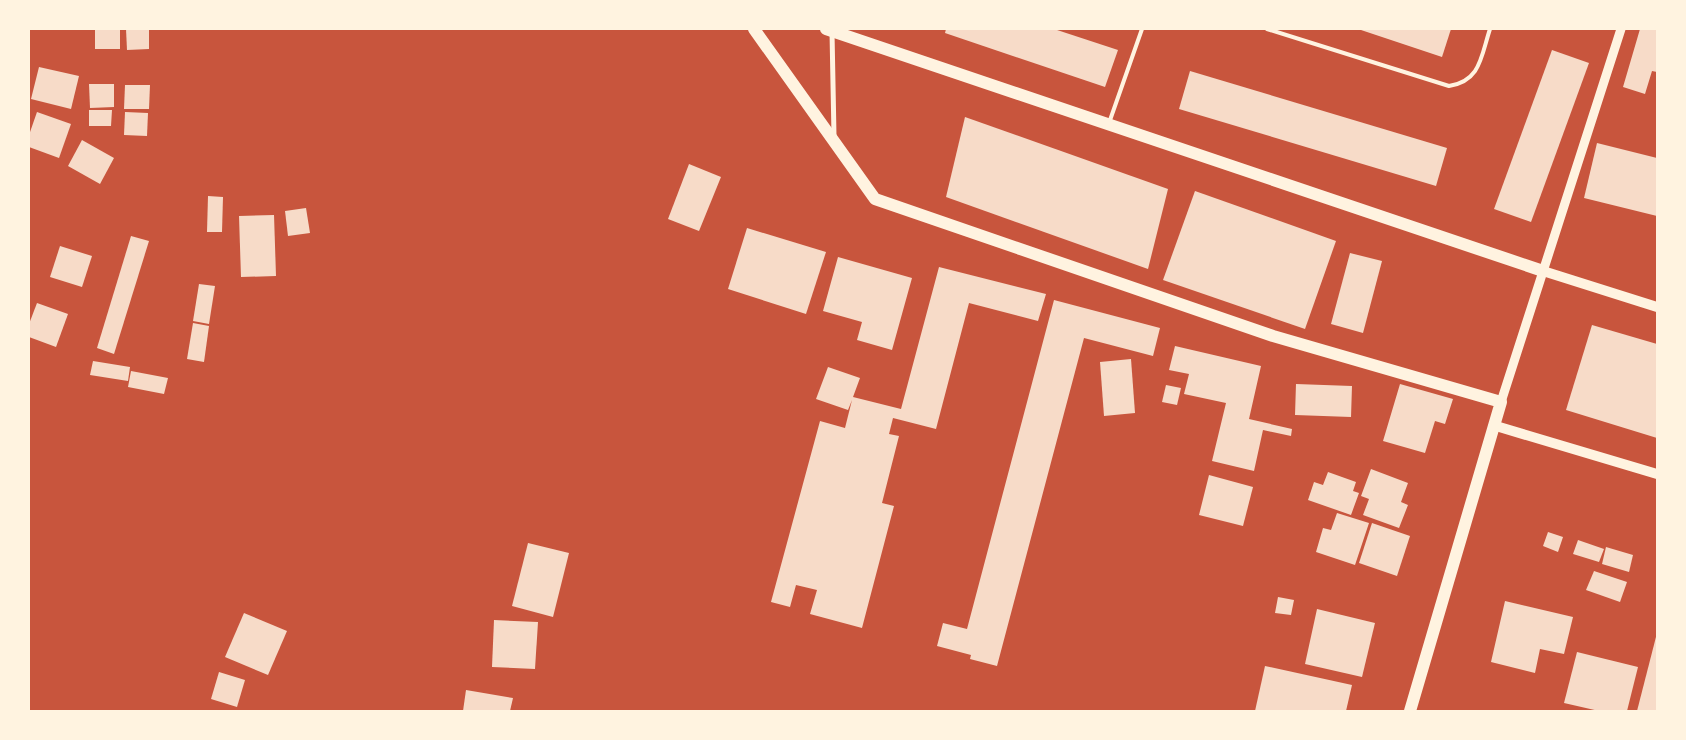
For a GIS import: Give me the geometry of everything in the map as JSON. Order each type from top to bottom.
[{"type":"main road","points":[[754,29],[875,199],[1272,336],[1501,402],[1496,426],[1410,711]]},
{"type":"main road","points":[[830,29],[1542,271],[1657,307]]},
{"type":"main road","points":[[1496,426],[1657,474]]},
{"type":"street","points":[[830,29],[834,142]]},
{"type":"street","points":[[1501,402],[1621,29]]},
{"type":"lane","points":[[1109,123],[1142,29]]},
{"type":"lane","points":[[1267,29],[1449,86],[1463,84],[1474,75],[1490,29]]},
{"type":"building","points":[[95,29],[120,29],[120,49],[95,49]]},
{"type":"building","points":[[126,29],[149,29],[149,49],[127,50]]},
{"type":"building","points":[[946,29],[1054,29],[1118,50],[1105,87],[945,33]]},
{"type":"building","points":[[1358,29],[1451,29],[1442,57]]},
{"type":"building","points":[[1640,29],[1657,29],[1657,72],[1652,71],[1645,94],[1623,87]]},
{"type":"building","points":[[1552,50],[1589,63],[1531,222],[1494,209]]},
{"type":"building","points":[[39,67],[79,76],[71,109],[31,99]]},
{"type":"building","points":[[1190,71],[1447,148],[1436,186],[1179,109]]},
{"type":"building","points":[[89,84],[114,84],[114,107],[90,108]]},
{"type":"building","points":[[125,85],[150,85],[149,109],[124,109]]},
{"type":"building","points":[[89,110],[112,110],[111,126],[89,126]]},
{"type":"building","points":[[37,112],[71,124],[59,158],[29,147],[29,135]]},
{"type":"building","points":[[125,112],[148,113],[147,136],[124,135]]},
{"type":"building","points":[[965,117],[1168,189],[1148,269],[946,197]]},
{"type":"building","points":[[82,140],[114,158],[100,184],[68,166]]},
{"type":"building","points":[[1597,143],[1657,158],[1657,216],[1584,198]]},
{"type":"building","points":[[689,164],[721,177],[699,231],[668,219]]},
{"type":"building","points":[[1195,191],[1336,241],[1305,329],[1163,280]]},
{"type":"building","points":[[208,196],[223,197],[222,232],[207,232]]},
{"type":"building","points":[[306,208],[310,233],[288,236],[285,211]]},
{"type":"building","points":[[274,215],[276,276],[241,277],[239,216]]},
{"type":"building","points":[[747,228],[826,252],[806,314],[728,289]]},
{"type":"building","points":[[131,236],[149,241],[114,354],[97,348]]},
{"type":"building","points":[[60,246],[92,256],[82,287],[50,277]]},
{"type":"building","points":[[1350,253],[1382,261],[1363,333],[1331,324]]},
{"type":"building","points":[[838,257],[912,278],[892,350],[857,340],[862,322],[823,311]]},
{"type":"building","points":[[939,267],[1046,294],[1038,321],[969,303],[936,429],[893,418],[889,434],[899,436],[882,503],[894,506],[862,628],[810,614],[817,590],[796,585],[790,607],[771,602],[820,421],[845,428],[852,400],[848,410],[816,399],[828,367],[860,378],[853,397],[901,409]]},
{"type":"building","points":[[199,284],[215,286],[209,324],[193,321]]},
{"type":"building","points":[[1054,300],[1160,328],[1153,356],[1084,338],[997,666],[970,659],[971,655],[937,646],[943,623],[967,629]]},
{"type":"building","points":[[37,303],[68,314],[56,347],[29,337],[29,324]]},
{"type":"building","points":[[193,323],[209,326],[204,362],[187,359]]},
{"type":"building","points":[[1592,325],[1657,344],[1657,438],[1566,410]]},
{"type":"building","points":[[1175,346],[1261,366],[1249,419],[1292,429],[1291,436],[1263,430],[1254,471],[1212,461],[1226,403],[1184,394],[1189,374],[1169,370]]},
{"type":"building","points":[[1131,359],[1135,413],[1104,416],[1100,362]]},
{"type":"building","points":[[93,361],[130,367],[128,381],[90,375]]},
{"type":"building","points":[[131,371],[168,378],[164,394],[128,387]]},
{"type":"building","points":[[1296,384],[1352,386],[1351,417],[1295,415]]},
{"type":"building","points":[[1400,384],[1453,399],[1445,424],[1435,421],[1425,453],[1383,441]]},
{"type":"building","points":[[1166,385],[1181,388],[1177,405],[1162,402]]},
{"type":"building","points":[[1371,469],[1408,483],[1401,502],[1408,505],[1399,528],[1363,515],[1369,499],[1361,496]]},
{"type":"building","points":[[1328,472],[1356,482],[1353,491],[1359,493],[1351,515],[1308,500],[1314,482],[1323,485]]},
{"type":"building","points":[[1209,475],[1253,487],[1243,526],[1199,515]]},
{"type":"building","points":[[1337,513],[1369,523],[1355,565],[1316,552],[1323,528],[1331,530]]},
{"type":"building","points":[[1372,523],[1410,536],[1397,576],[1359,563]]},
{"type":"building","points":[[1548,532],[1563,537],[1558,552],[1543,546]]},
{"type":"building","points":[[1578,540],[1604,549],[1599,562],[1573,554]]},
{"type":"building","points":[[528,543],[569,553],[553,617],[512,606]]},
{"type":"building","points":[[1606,547],[1633,555],[1629,572],[1602,564]]},
{"type":"building","points":[[1594,571],[1627,582],[1620,602],[1586,590]]},
{"type":"building","points":[[1278,597],[1294,600],[1291,615],[1275,613]]},
{"type":"building","points":[[1505,601],[1573,617],[1564,654],[1540,649],[1535,673],[1491,662]]},
{"type":"building","points":[[1317,609],[1375,623],[1362,677],[1305,664]]},
{"type":"building","points":[[244,613],[287,631],[268,675],[225,657]]},
{"type":"building","points":[[494,620],[538,622],[535,669],[492,667]]},
{"type":"building","points":[[1657,633],[1657,711],[1637,711]]},
{"type":"building","points":[[1577,652],[1638,667],[1627,711],[1599,711],[1564,703]]},
{"type":"building","points":[[1265,666],[1352,685],[1346,711],[1255,711]]},
{"type":"building","points":[[219,672],[245,680],[237,707],[211,699]]},
{"type":"building","points":[[466,690],[513,698],[510,711],[463,711]]}]
